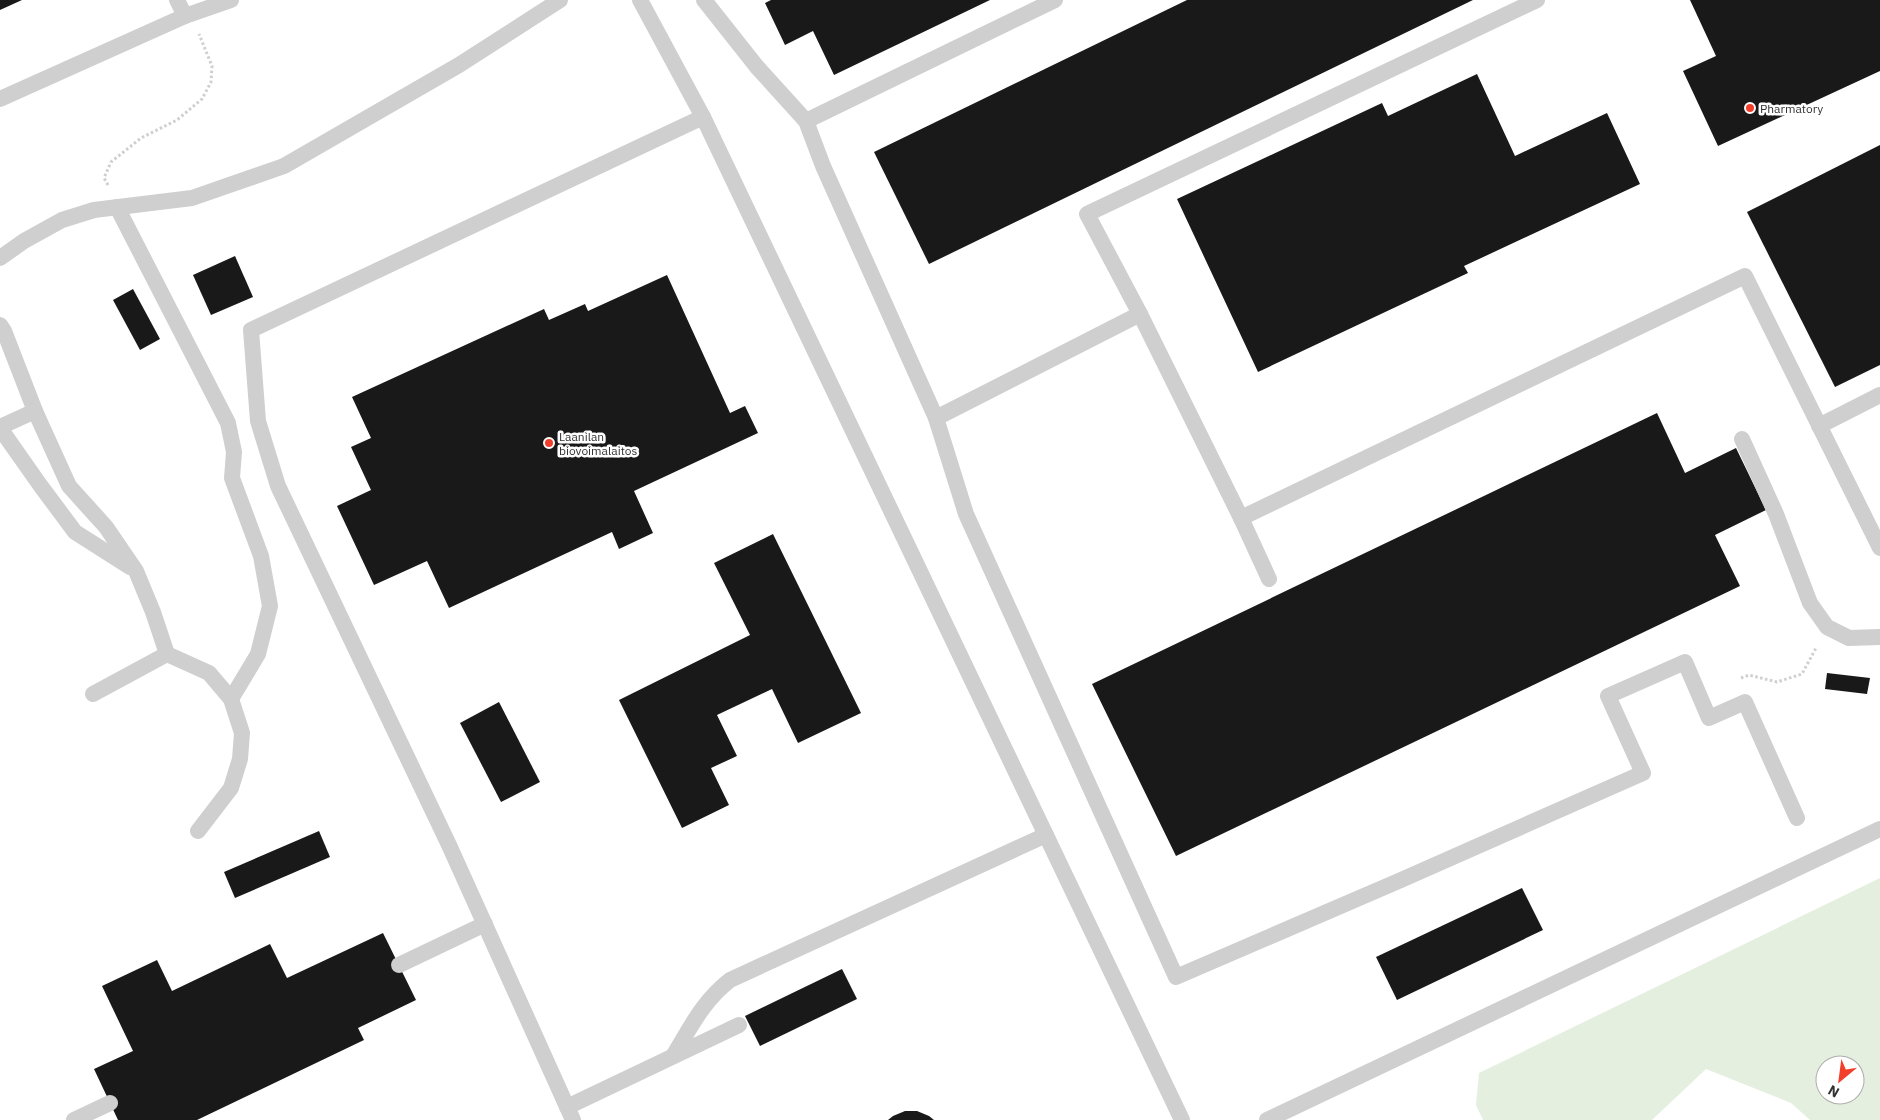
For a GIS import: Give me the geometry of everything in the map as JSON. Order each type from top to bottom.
[{"type":"lane","points":[[178,0],[185,16]]},
{"type":"lane","points":[[0,98],[185,16],[231,0]]},
{"type":"lane","points":[[0,258],[24,241],[62,220],[94,210],[192,198],[284,166],[466,60],[560,0]]},
{"type":"lane","points":[[640,0],[703,117],[1182,1120]]},
{"type":"lane","points":[[704,0],[757,67],[806,121],[823,166],[936,418],[966,514],[1176,977],[1643,773],[1608,696],[1685,662],[1709,718],[1745,702],[1797,818]]},
{"type":"lane","points":[[806,121],[1055,0]]},
{"type":"lane","points":[[1269,579],[1140,314],[1087,214],[1537,0]]},
{"type":"lane","points":[[703,117],[251,330],[258,421],[278,486],[485,924],[570,1113],[673,1056],[739,1025]]},
{"type":"lane","points":[[117,207],[228,423],[234,452],[232,478],[261,556],[270,606],[258,654],[231,700]]},
{"type":"lane","points":[[1240,518],[1745,276],[1880,548]]},
{"type":"lane","points":[[936,418],[1140,314]]},
{"type":"lane","points":[[0,325],[4,331],[34,411],[69,486],[106,527],[136,571],[153,612],[167,654],[209,673],[231,700],[242,734],[240,758],[230,788],[198,831]]},
{"type":"lane","points":[[1819,426],[1880,395]]},
{"type":"lane","points":[[34,411],[0,428],[75,532],[136,571]]},
{"type":"lane","points":[[1742,439],[1776,514],[1810,603],[1827,627],[1849,638],[1880,637]]},
{"type":"lane","points":[[93,694],[167,654]]},
{"type":"lane","points":[[1267,1120],[1880,829]]},
{"type":"lane","points":[[673,1056],[703,1005],[715,991],[730,980],[1046,835]]},
{"type":"lane","points":[[399,965],[485,924]]},
{"type":"lane","points":[[74,1120],[110,1103]]},
{"type":"path","points":[[117,207],[104,178],[111,162],[141,138],[177,120],[202,99],[211,82],[212,66],[202,38],[185,16]]},
{"type":"path","points":[[1699,695],[1749,675],[1777,682],[1802,674],[1827,627]]},
{"type":"green space","points":[[1880,878],[1880,1120],[1810,1120],[1791,1103],[1706,1069],[1652,1120],[1483,1120],[1476,1105],[1479,1073]]},
{"type":"building","points":[[0,0],[22,0],[0,10]]},
{"type":"building","points":[[771,0],[990,0],[834,75],[813,31],[785,45],[765,3]]},
{"type":"building","points":[[1187,0],[1473,0],[929,264],[874,152]]},
{"type":"building","name":"Pharmatory","points":[[1690,0],[1880,0],[1880,71],[1718,146],[1683,71],[1716,56]]},
{"type":"building","points":[[1477,74],[1515,156],[1607,113],[1640,184],[1464,266],[1468,273],[1258,372],[1177,199],[1382,103],[1388,116]]},
{"type":"building","points":[[1880,145],[1880,365],[1835,387],[1747,212]]},
{"type":"building","points":[[235,256],[253,297],[211,315],[193,275]]},
{"type":"building","name":"Laanilan biovoimalaitos","points":[[667,275],[730,413],[745,406],[758,433],[634,491],[653,533],[619,549],[612,532],[449,608],[427,561],[374,585],[337,506],[371,490],[351,447],[371,438],[352,397],[544,309],[549,320],[585,304],[588,311]]},
{"type":"building","points":[[133,289],[160,339],[140,350],[113,300]]},
{"type":"building","points":[[1657,413],[1685,473],[1736,448],[1766,510],[1715,535],[1740,586],[1176,856],[1092,684]]},
{"type":"building","points":[[773,534],[861,713],[798,743],[772,689],[717,715],[737,756],[711,768],[729,805],[682,828],[619,700],[750,635],[714,563]]},
{"type":"building","points":[[1827,673],[1870,678],[1867,694],[1825,689]]},
{"type":"building","points":[[499,702],[540,782],[501,802],[460,723]]},
{"type":"building","points":[[319,831],[330,857],[235,898],[224,872]]},
{"type":"building","points":[[1522,888],[1543,930],[1397,1000],[1376,957]]},
{"type":"building","points":[[383,933],[416,1000],[358,1028],[364,1040],[197,1120],[118,1120],[94,1069],[133,1051],[102,986],[157,960],[172,991],[270,944],[287,978]]},
{"type":"building","points":[[842,969],[857,999],[760,1046],[745,1016]]},
{"type":"building","points":[[905,1111],[917,1111],[934,1120],[888,1120]]},
{"type":"place","name":"Pharmatory","points":[[1750,108]]},
{"type":"place","name":"Laanilan biovoimalaitos","points":[[549,443]]}]
